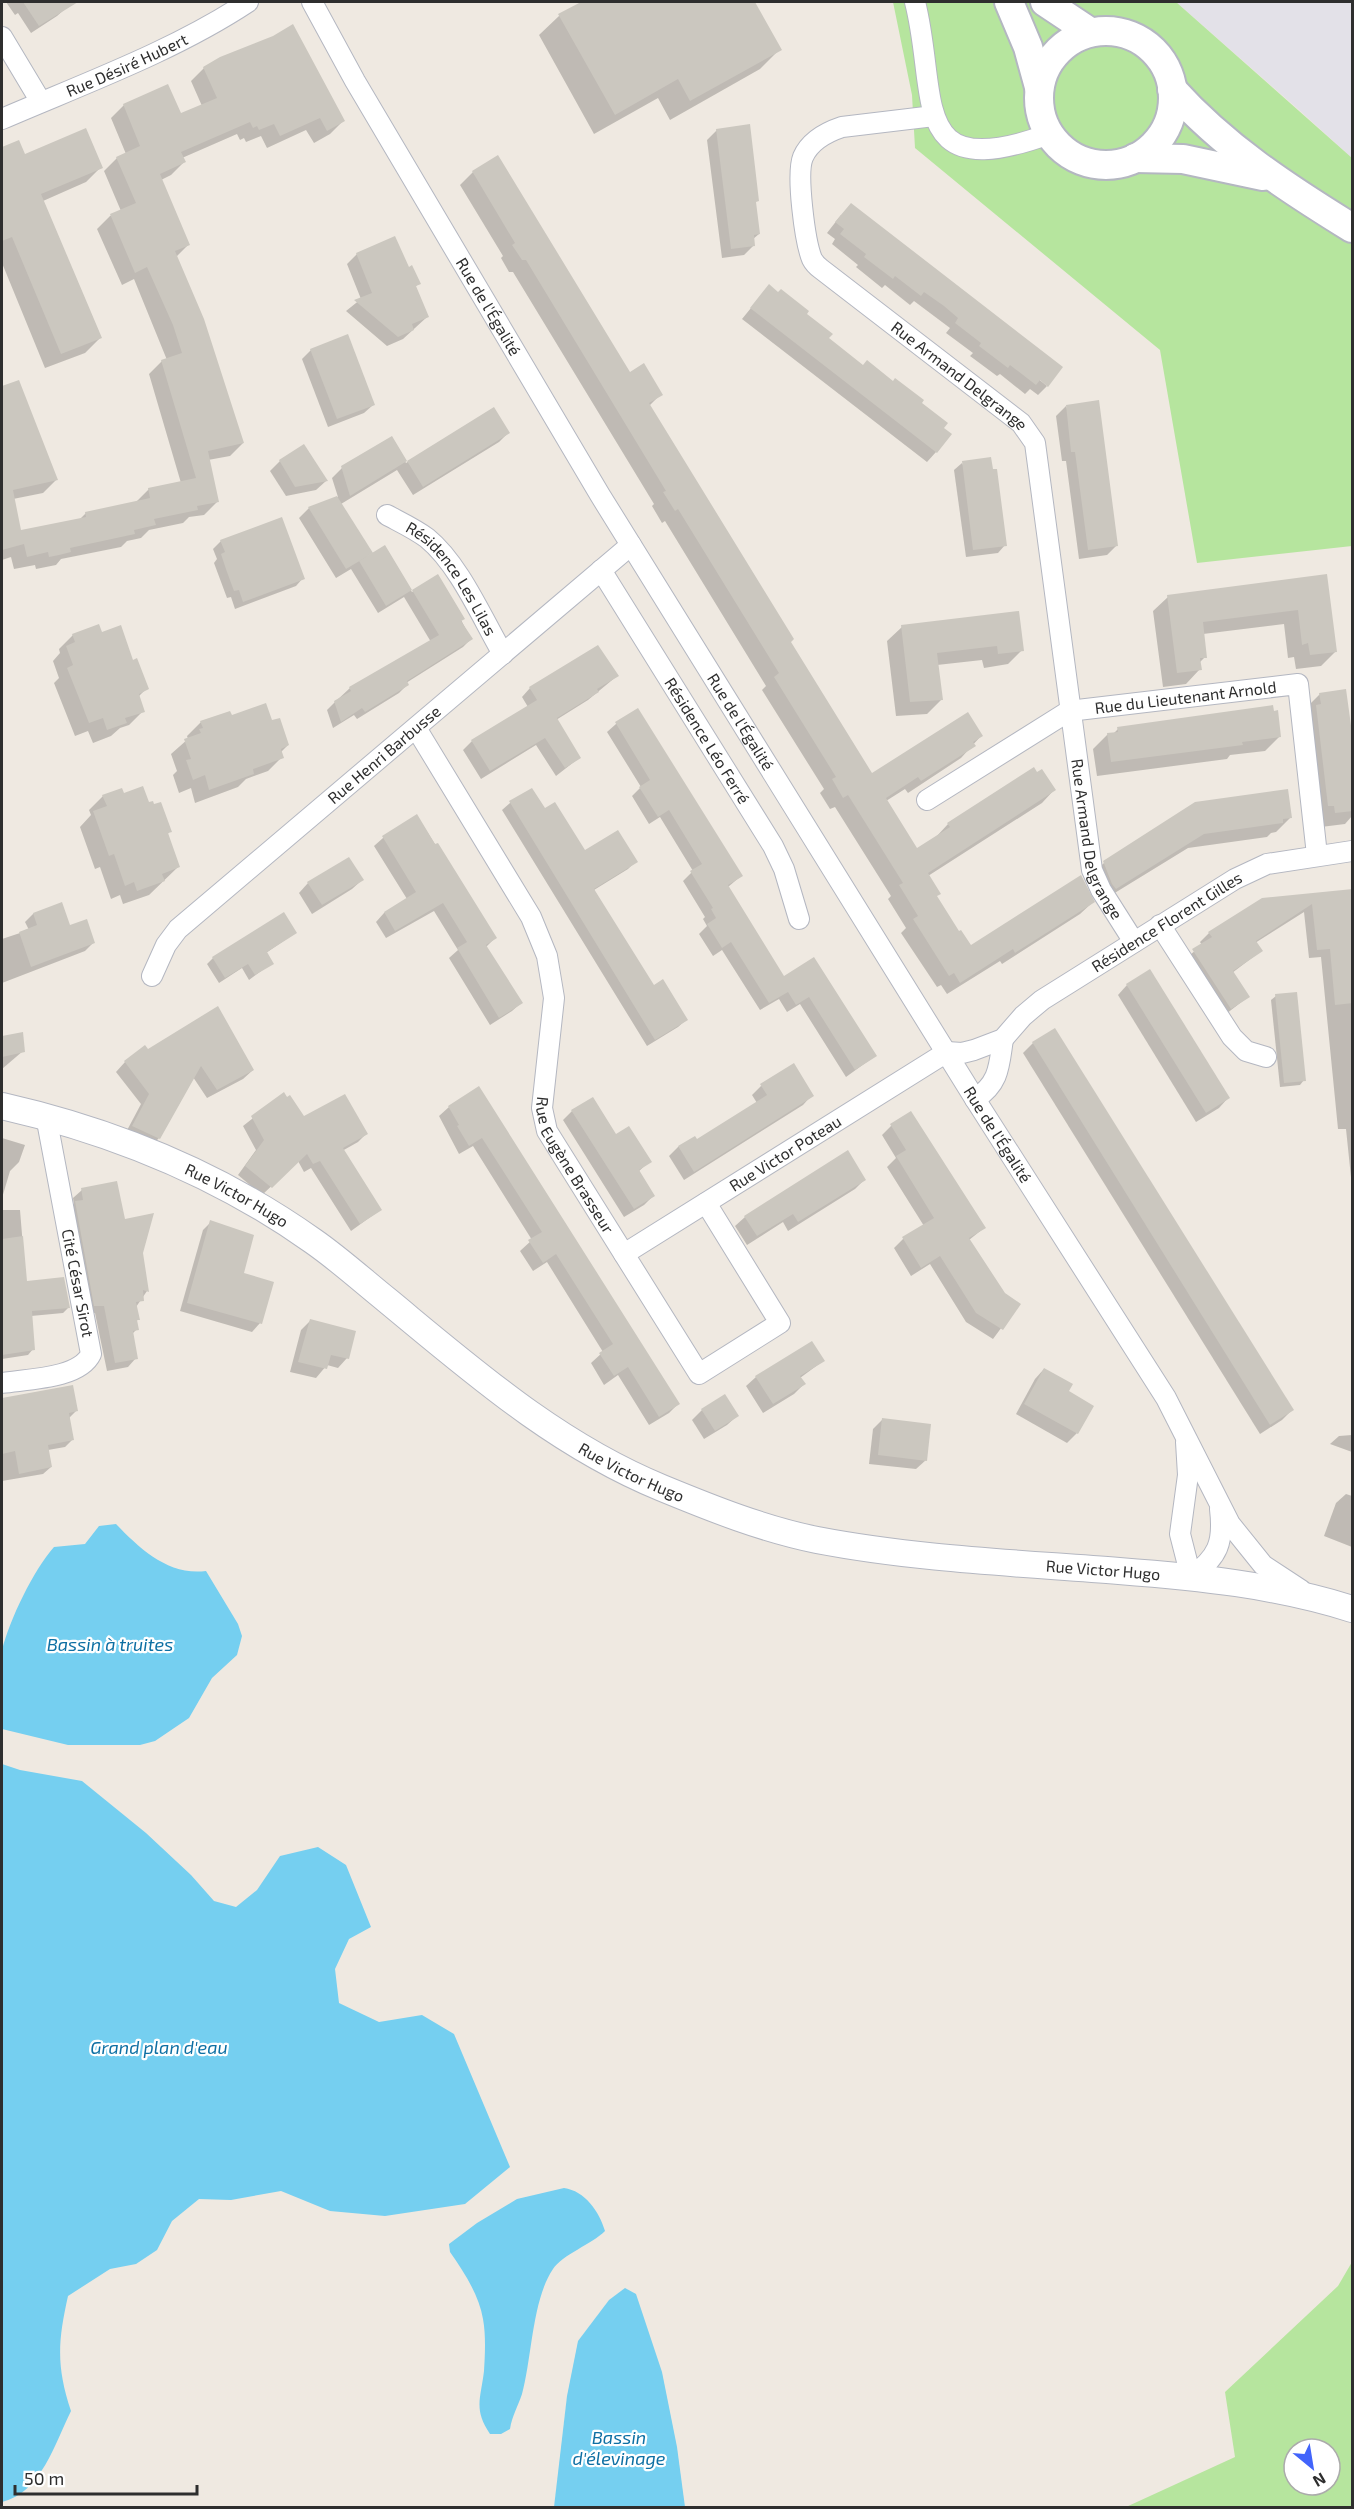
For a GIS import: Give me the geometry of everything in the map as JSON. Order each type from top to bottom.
[{"type":"main road","points":[[1009,2],[1028,47],[1039,87],[1041,116],[1049,134],[1062,149],[1087,162],[1107,165],[1135,158],[1183,159],[1273,179]]},
{"type":"main road","points":[[1045,2],[1090,32]]},
{"type":"main road","points":[[1039,87],[1045,68],[1057,52],[1072,40],[1090,32],[1118,32],[1144,43],[1163,63],[1173,89],[1210,128],[1273,179],[1348,229]]},
{"type":"main road","points":[[1135,158],[1150,148],[1167,125],[1172,108],[1173,89]]},
{"type":"street","name":"Rue Désiré Hubert","points":[[2,120],[176,43],[221,20],[248,2]]},
{"type":"street","name":"Rue de l'Égalité","points":[[312,2],[355,81],[555,422],[975,1098],[1166,1398],[1220,1508],[1239,1538],[1263,1565],[1275,1575],[1317,1598]]},
{"type":"street","points":[[915,2],[934,116],[939,127],[954,142],[976,150],[1010,147],[1049,134]]},
{"type":"street","points":[[2,37],[41,102]]},
{"type":"street","name":"Rue Armand Delgrange","points":[[934,116],[842,127],[831,131],[814,143],[803,156],[798,175],[809,250],[815,264],[821,269],[1021,423],[1032,435],[1038,451],[1069,711],[1092,870],[1101,890],[1134,942]]},
{"type":"street","name":"Résidence Les Lilas","points":[[387,515],[425,537],[437,548],[460,580],[503,654]]},
{"type":"street","name":"Rue Henri Barbusse","points":[[152,976],[166,945],[178,929],[631,545]]},
{"type":"street","name":"Résidence Léo Ferré","points":[[601,570],[773,846],[784,869],[799,919]]},
{"type":"street","name":"Rue du Lieutenant Arnold","points":[[927,800],[1069,711],[1298,684],[1317,855]]},
{"type":"street","name":"Rue Eugène Brasseur","points":[[416,728],[531,917],[543,942],[551,972],[554,998],[542,1117],[547,1131],[699,1374],[780,1323],[706,1203]]},
{"type":"street","name":"Résidence Florent Gilles","points":[[947,1052],[968,1051],[1003,1038],[1042,1000],[1250,871],[1267,864],[1353,851]]},
{"type":"street","points":[[1160,925],[1232,1037],[1246,1051],[1266,1057]]},
{"type":"street","points":[[975,1098],[991,1086],[996,1077],[1003,1038]]},
{"type":"street","name":"Rue Victor Poteau","points":[[624,1254],[947,1052]]},
{"type":"street","name":"Rue Victor Hugo","points":[[2,1106],[46,1116],[100,1133],[201,1175],[273,1215],[333,1256],[522,1410],[589,1452],[660,1487],[771,1529],[838,1543],[1009,1563],[1191,1577],[1317,1598],[1353,1609]]},
{"type":"street","name":"Cité César Sirot","points":[[2,1383],[74,1371],[87,1362],[91,1354],[46,1116]]},
{"type":"street","name":"Rue de l'Égalité","points":[[1185,1434],[1188,1475],[1180,1534],[1191,1577],[1209,1562],[1218,1548],[1222,1531],[1220,1508]]},
{"type":"shaded area","points":[[1176,2],[1352,2],[1352,158],[1298,109]]},
{"type":"green space","points":[[893,2],[1176,2],[1352,158],[1352,546],[1197,563],[1160,350],[915,148],[912,95]]},
{"type":"green space","points":[[1352,2262],[1352,2507],[1126,2507],[1235,2457],[1225,2392],[1338,2286]]},
{"type":"water","name":"Bassin à truites","points":[[116,1524],[156,1559],[180,1569],[206,1571],[238,1624],[242,1636],[237,1655],[212,1678],[189,1718],[155,1741],[140,1745],[68,1745],[2,1729],[2,1650],[16,1610],[30,1582],[54,1547],[85,1544],[99,1526]]},
{"type":"water","name":"Grand plan d'eau","points":[[2,1764],[20,1770],[82,1781],[146,1833],[191,1875],[214,1901],[236,1907],[257,1890],[280,1856],[318,1847],[346,1865],[371,1927],[349,1939],[335,1969],[339,2003],[379,2022],[422,2015],[454,2034],[510,2167],[465,2204],[385,2216],[330,2211],[281,2191],[231,2200],[199,2199],[172,2221],[157,2250],[136,2264],[110,2269],[68,2296],[60,2354],[63,2380],[71,2411],[37,2478],[16,2497],[2,2502]]},
{"type":"water","points":[[564,2188],[578,2193],[590,2203],[605,2231],[563,2259],[553,2269],[541,2297],[522,2394],[510,2429],[501,2434],[490,2434],[480,2410],[485,2358],[483,2319],[474,2293],[450,2252],[449,2244],[477,2223],[517,2199]]},
{"type":"water","name":"Bassin d'élevinage","points":[[625,2288],[636,2294],[662,2372],[677,2447],[685,2507],[554,2507],[567,2396],[578,2341],[609,2300]]},
{"type":"building","points":[[23,2],[78,2],[39,26]]},
{"type":"building","points":[[581,2],[755,2],[782,50],[690,101],[678,79],[615,115],[558,14]]},
{"type":"building","points":[[293,24],[345,121],[327,131],[320,118],[280,136],[274,124],[259,130],[257,126],[253,128],[250,122],[181,152],[186,162],[160,174],[190,245],[175,251],[204,319],[244,443],[208,451],[219,502],[197,506],[198,510],[154,519],[156,525],[134,530],[135,534],[70,548],[71,552],[59,555],[49,557],[48,552],[27,557],[24,544],[2,550],[2,386],[19,380],[58,480],[13,490],[21,530],[86,517],[85,512],[150,498],[148,488],[196,478],[161,360],[182,353],[173,325],[147,267],[135,273],[110,214],[136,203],[116,157],[140,146],[123,104],[168,84],[181,113],[217,98],[203,67],[220,57],[273,36]]},
{"type":"building","points":[[750,124],[759,201],[756,202],[760,234],[754,235],[755,246],[731,249],[716,129]]},
{"type":"building","points":[[86,128],[103,168],[41,194],[102,338],[61,354],[12,237],[2,241],[2,147],[19,140],[25,154]]},
{"type":"building","points":[[498,155],[630,372],[644,363],[663,395],[649,403],[794,639],[791,642],[872,773],[968,712],[983,736],[973,742],[976,746],[921,781],[918,777],[886,798],[917,848],[950,827],[947,823],[1034,767],[1037,772],[1042,769],[1056,790],[928,873],[941,894],[937,896],[959,931],[961,930],[971,945],[1081,875],[1095,902],[1015,953],[1013,949],[960,983],[954,973],[949,976],[913,919],[918,916],[899,885],[903,883],[848,795],[843,798],[832,779],[836,777],[774,677],[779,673],[678,509],[675,511],[663,492],[666,491],[526,260],[522,260],[512,245],[515,243],[472,171]]},
{"type":"building","points":[[851,203],[1063,367],[1048,387],[1040,380],[1036,385],[1010,365],[1008,368],[979,346],[981,343],[955,323],[958,318],[944,306],[924,292],[921,296],[895,276],[893,279],[864,257],[866,254],[840,234],[844,229],[835,222]]},
{"type":"building","points":[[395,236],[409,267],[412,265],[421,284],[416,286],[429,317],[412,324],[414,330],[398,337],[354,300],[372,293],[356,253]]},
{"type":"building","points":[[769,284],[778,292],[781,289],[809,311],[807,314],[833,334],[829,338],[863,365],[867,360],[893,381],[895,378],[924,400],[922,403],[948,423],[944,428],[952,434],[937,453],[750,308]]},
{"type":"building","points":[[348,334],[375,405],[337,419],[310,349]]},
{"type":"building","points":[[1099,400],[1118,546],[1088,550],[1075,452],[1071,452],[1066,405]]},
{"type":"building","points":[[494,407],[510,433],[423,487],[407,461]]},
{"type":"building","points":[[392,436],[407,461],[350,496],[341,466]]},
{"type":"building","points":[[304,444],[328,481],[295,487],[279,460]]},
{"type":"building","points":[[991,457],[993,469],[997,469],[1007,546],[973,550],[962,461]]},
{"type":"building","points":[[337,496],[373,553],[346,569],[308,507]]},
{"type":"building","points":[[282,517],[305,579],[243,602],[239,590],[234,591],[221,554],[225,552],[220,540]]},
{"type":"building","points":[[385,545],[412,590],[386,606],[359,561]]},
{"type":"building","points":[[438,574],[465,619],[461,621],[473,639],[407,681],[409,685],[365,712],[362,708],[341,722],[334,701],[351,691],[349,687],[439,635],[412,590]]},
{"type":"building","points":[[1327,574],[1337,652],[1310,655],[1308,643],[1302,645],[1298,610],[1203,622],[1207,658],[1200,658],[1202,670],[1177,673],[1167,595]]},
{"type":"building","points":[[1019,611],[1024,651],[998,654],[997,646],[937,653],[943,700],[910,702],[901,625]]},
{"type":"building","points":[[99,624],[102,632],[121,625],[133,660],[137,658],[149,689],[139,694],[145,712],[125,718],[127,723],[107,730],[103,718],[89,723],[67,668],[73,665],[66,646],[75,642],[72,634]]},
{"type":"building","points":[[598,645],[619,676],[597,689],[599,692],[557,718],[581,758],[565,768],[545,738],[490,771],[471,740],[537,700],[529,687]]},
{"type":"building","points":[[1346,689],[1353,740],[1353,811],[1335,813],[1334,806],[1328,806],[1316,705],[1321,704],[1319,693]]},
{"type":"building","points":[[266,703],[272,720],[280,718],[289,745],[281,749],[284,758],[253,769],[254,774],[209,790],[205,775],[193,780],[186,760],[191,759],[184,739],[201,733],[199,729],[203,728],[200,721],[230,711],[232,715]]},
{"type":"building","points":[[1273,705],[1274,711],[1278,710],[1281,737],[1242,742],[1243,745],[1111,762],[1107,733],[1118,732],[1117,727]]},
{"type":"building","points":[[638,708],[743,876],[728,885],[784,976],[814,957],[877,1056],[855,1070],[809,997],[796,1005],[788,992],[769,1003],[731,942],[722,948],[707,924],[716,918],[711,909],[713,908],[690,871],[702,864],[669,810],[658,817],[639,787],[650,780],[615,722]]},
{"type":"building","points":[[143,786],[149,802],[153,801],[154,804],[161,802],[172,832],[168,833],[180,867],[162,874],[165,881],[137,891],[134,882],[125,886],[114,854],[109,856],[93,811],[107,806],[102,795],[122,788],[124,793]]},
{"type":"building","points":[[532,788],[545,808],[555,802],[585,850],[618,830],[638,862],[594,889],[654,985],[663,979],[688,1020],[655,1040],[509,801]]},
{"type":"building","points":[[1288,789],[1292,818],[1283,819],[1283,823],[1204,834],[1116,889],[1112,884],[1103,861],[1195,802]]},
{"type":"building","points":[[417,814],[435,844],[438,843],[497,938],[486,945],[523,1003],[499,1018],[457,948],[467,942],[443,903],[395,931],[384,912],[416,892],[382,836]]},
{"type":"building","points":[[349,857],[364,880],[322,905],[307,882]]},
{"type":"building","points":[[1353,889],[1353,1003],[1335,1005],[1330,949],[1317,950],[1312,904],[1256,941],[1263,951],[1233,971],[1250,997],[1231,1009],[1192,949],[1212,937],[1208,932],[1262,898]]},
{"type":"building","points":[[62,902],[70,925],[87,919],[95,943],[31,967],[19,932],[37,925],[33,913]]},
{"type":"building","points":[[284,912],[297,933],[267,952],[274,964],[255,975],[248,964],[225,978],[212,957]]},
{"type":"building","points":[[1150,969],[1230,1098],[1206,1113],[1126,984]]},
{"type":"building","points":[[1297,992],[1306,1081],[1284,1083],[1275,994]]},
{"type":"building","points":[[218,1006],[254,1070],[217,1090],[201,1066],[160,1139],[132,1126],[149,1094],[124,1061],[145,1045],[148,1049]]},
{"type":"building","points":[[1055,1028],[1294,1410],[1270,1425],[1032,1042]]},
{"type":"building","points":[[23,1032],[25,1052],[2,1057],[2,1036]]},
{"type":"building","points":[[794,1063],[814,1096],[694,1172],[678,1146],[695,1136],[697,1139],[767,1095],[760,1084]]},
{"type":"building","points":[[479,1086],[680,1404],[659,1417],[628,1367],[614,1376],[599,1353],[613,1344],[556,1254],[543,1263],[528,1240],[542,1232],[482,1138],[469,1146],[457,1126],[459,1125],[448,1106]]},
{"type":"building","points":[[284,1092],[287,1097],[290,1095],[304,1116],[345,1094],[368,1134],[343,1148],[382,1210],[360,1224],[320,1161],[313,1164],[307,1154],[272,1188],[245,1166],[264,1140],[251,1116]]},
{"type":"building","points":[[593,1097],[616,1134],[629,1126],[652,1162],[639,1170],[655,1196],[634,1209],[571,1110]]},
{"type":"building","points":[[911,1111],[986,1228],[969,1238],[1005,1293],[1021,1304],[1003,1330],[976,1313],[940,1256],[921,1268],[902,1237],[934,1218],[896,1156],[906,1150],[890,1124]]},
{"type":"building","points":[[848,1150],[866,1180],[798,1222],[793,1214],[757,1236],[744,1216]]},
{"type":"building","points":[[117,1181],[125,1219],[154,1213],[143,1253],[149,1292],[143,1290],[144,1301],[136,1302],[140,1320],[137,1320],[139,1330],[133,1331],[138,1359],[115,1363],[104,1306],[94,1306],[75,1201],[83,1200],[81,1188]]},
{"type":"building","points":[[210,1220],[254,1235],[244,1273],[274,1282],[262,1324],[187,1303]]},
{"type":"building","points":[[23,1236],[27,1281],[64,1277],[70,1308],[32,1311],[35,1350],[2,1355],[2,1239]]},
{"type":"building","points":[[310,1319],[356,1331],[349,1359],[331,1355],[327,1369],[298,1362]]},
{"type":"building","points":[[812,1341],[825,1361],[800,1376],[806,1384],[773,1404],[755,1376]]},
{"type":"building","points":[[1044,1368],[1073,1384],[1069,1391],[1094,1406],[1078,1434],[1024,1404]]},
{"type":"building","points":[[73,1385],[78,1411],[69,1413],[74,1440],[48,1445],[52,1467],[19,1474],[15,1451],[2,1454],[2,1398]]},
{"type":"building","points":[[725,1394],[739,1416],[715,1431],[701,1409]]},
{"type":"building","points":[[882,1418],[931,1424],[927,1461],[878,1455]]}]
